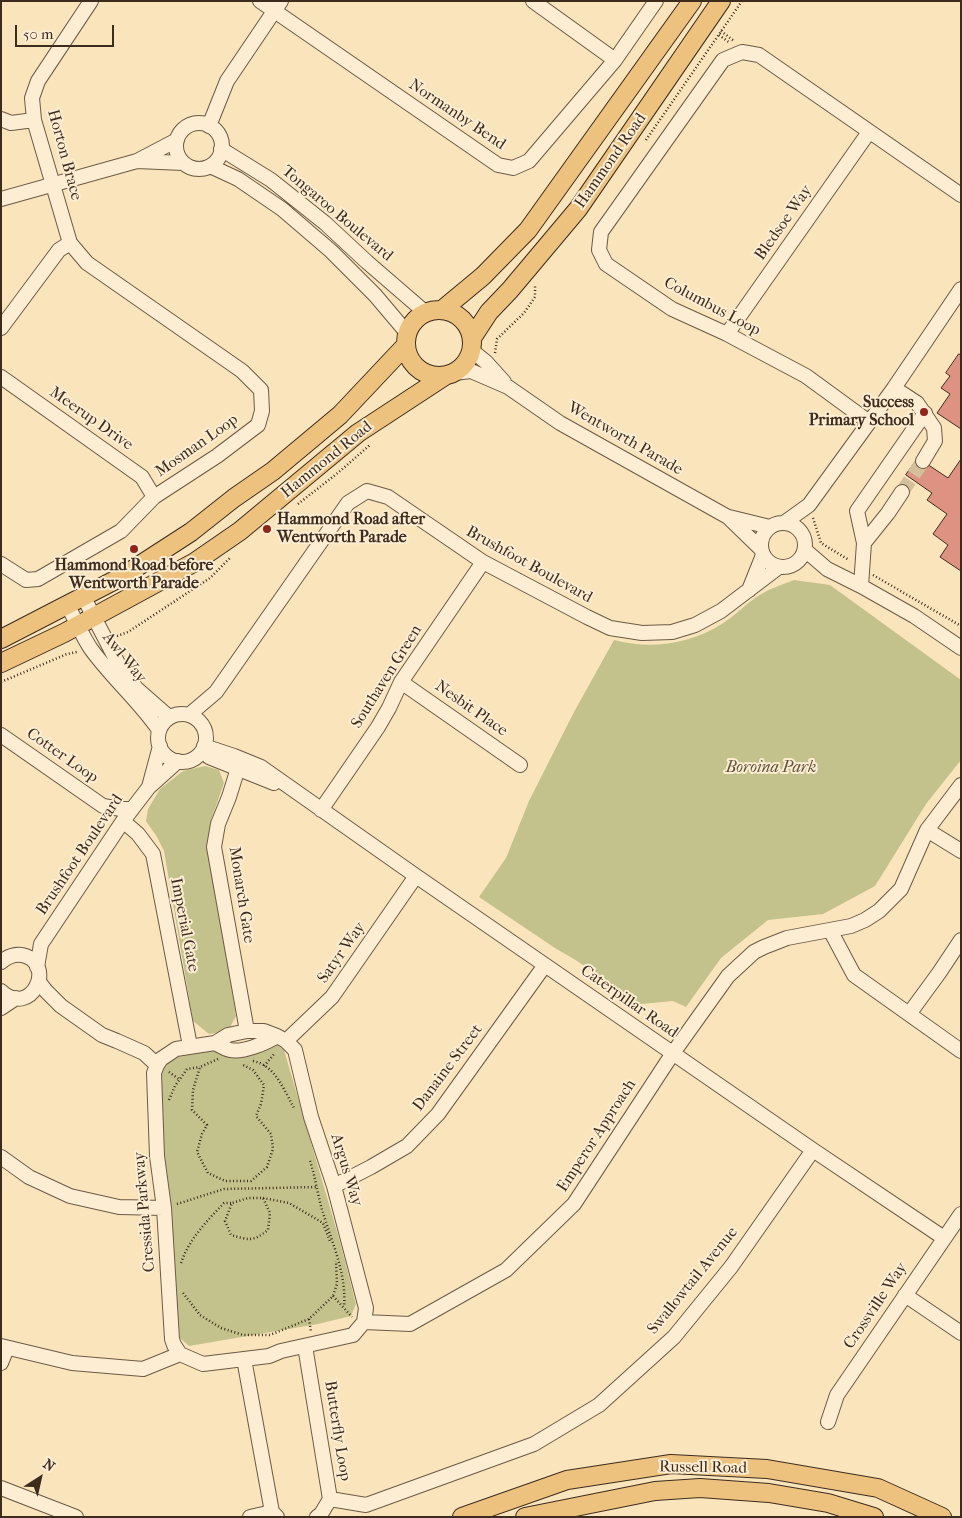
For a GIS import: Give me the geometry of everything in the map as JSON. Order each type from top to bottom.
[{"type":"main road","name":"Hammond Road","points":[[1,639],[122,576],[191,532],[234,498],[273,471],[340,415],[407,339],[412,323],[434,311],[483,276],[528,230],[692,1]]},
{"type":"main road","name":"Hammond Road","points":[[1,663],[79,625],[195,562],[240,531],[358,432],[450,374],[466,361],[488,312],[510,290],[578,209],[722,1]]},
{"type":"main road","points":[[434,311],[459,316],[468,325],[472,344]]},
{"type":"main road","points":[[407,339],[411,360],[419,369],[430,374],[450,374]]},
{"type":"main road","name":"Russell Road","points":[[462,1517],[567,1480],[671,1464],[767,1469],[878,1488],[942,1517]]},
{"type":"main road","name":"Russell Road","points":[[524,1517],[655,1491],[700,1488],[769,1493],[828,1503],[874,1517]]},
{"type":"street","name":"Horton Brace","points":[[70,243],[34,120],[32,98],[38,81],[91,1]]},
{"type":"street","name":"Normanby Bend","points":[[260,1],[278,6],[498,165],[513,168],[529,161],[615,60],[656,1]]},
{"type":"street","points":[[533,1],[615,60]]},
{"type":"street","points":[[209,126],[227,80],[278,6]]},
{"type":"street","name":"Columbus Loop","points":[[868,422],[806,376],[727,334],[672,308],[606,264],[599,250],[601,232],[723,60],[742,52],[760,55],[961,195]]},
{"type":"street","points":[[1,119],[11,123],[34,120]]},
{"type":"street","points":[[1,200],[136,161],[176,140],[184,129],[196,123],[209,126],[215,130],[221,142],[221,149],[215,162],[210,166],[196,169],[184,163],[177,152],[176,140]]},
{"type":"street","name":"Bledsoe Way","points":[[727,334],[869,132]]},
{"type":"street","name":"Tongaroo Boulevard","points":[[221,149],[271,180],[325,223],[367,262],[434,311]]},
{"type":"street","points":[[136,161],[184,163]]},
{"type":"street","name":"Tongaroo Boulevard","points":[[210,166],[238,179],[282,210],[330,251],[375,295],[407,339]]},
{"type":"street","points":[[1,328],[59,250],[70,243]]},
{"type":"street","name":"Mosman Loop","points":[[1,564],[26,580],[38,579],[121,531],[154,497],[217,456],[258,425],[262,411],[261,390],[242,371],[88,263],[70,243]]},
{"type":"street","points":[[802,534],[811,510],[868,422],[957,303],[961,289]]},
{"type":"street","name":"Wentworth Parade","points":[[472,344],[508,387]]},
{"type":"street","name":"Wentworth Parade","points":[[450,374],[471,371],[508,387],[560,423],[728,517],[770,527]]},
{"type":"street","name":"Meerup Drive","points":[[1,377],[142,477],[154,497]]},
{"type":"street","points":[[894,388],[917,403],[934,428],[935,441],[922,461]]},
{"type":"street","points":[[861,586],[864,543],[857,511],[925,413]]},
{"type":"street","name":"Brushfoot Boulevard","points":[[203,727],[216,692],[348,503],[367,491],[388,496],[483,562],[610,628],[642,633],[672,632],[695,625],[721,611],[779,567]]},
{"type":"street","points":[[864,543],[902,492]]},
{"type":"street","points":[[784,523],[811,510]]},
{"type":"street","name":"Wentworth Parade","points":[[728,517],[762,552]]},
{"type":"street","points":[[749,590],[762,552],[762,537],[770,527],[784,523],[792,524],[798,528],[805,539],[804,555],[796,564],[785,568],[773,565],[762,552]]},
{"type":"street","points":[[805,550],[827,569],[914,616],[961,648]]},
{"type":"street","name":"Southaven Green","points":[[321,810],[378,727],[401,682],[483,562]]},
{"type":"street","points":[[796,564],[827,569]]},
{"type":"street","name":"Awl Way","points":[[83,596],[122,671],[137,689],[170,717]]},
{"type":"street","name":"Awl Way","points":[[67,605],[90,648],[117,681],[147,712],[159,730]]},
{"type":"street","name":"Nesbit Place","points":[[401,682],[520,766]]},
{"type":"street","name":"Brushfoot Boulevard","points":[[189,715],[216,692]]},
{"type":"street","points":[[182,714],[189,715],[200,722],[203,727],[206,740],[202,751],[189,761],[178,761],[167,756],[160,746],[158,741],[159,730],[170,717],[182,714]]},
{"type":"street","name":"Cotter Loop","points":[[1,735],[103,806],[132,809]]},
{"type":"street","name":"Brushfoot Boulevard","points":[[149,787],[160,746]]},
{"type":"street","name":"Caterpillar Road","points":[[204,746],[261,767],[813,1150],[944,1238]]},
{"type":"street","name":"Caterpillar Road","points":[[194,758],[212,757],[296,792]]},
{"type":"street","name":"Brushfoot Boulevard","points":[[39,982],[37,967],[40,944],[132,809],[149,787],[178,761]]},
{"type":"street","name":"Monarch Gate","points":[[238,768],[218,824],[214,847],[247,1031]]},
{"type":"street","name":"Emperor Approach","points":[[362,1324],[410,1324],[506,1270],[574,1204],[673,1053],[728,976],[754,952],[787,938],[851,926],[879,912],[901,889],[927,830],[961,785]]},
{"type":"street","name":"Cotter Loop","points":[[103,806],[113,829],[113,836]]},
{"type":"street","name":"Imperial Gate","points":[[123,821],[138,834],[153,854],[190,1046]]},
{"type":"street","points":[[927,830],[961,851]]},
{"type":"street","name":"Satyr Way","points":[[282,1039],[332,997],[416,876]]},
{"type":"street","points":[[830,930],[854,975],[961,1051]]},
{"type":"street","points":[[909,1014],[961,940]]},
{"type":"street","name":"Brushfoot Boulevard","points":[[2,960],[18,955],[40,944]]},
{"type":"street","points":[[18,955],[29,958],[37,967]]},
{"type":"street","name":"Danaine Street","points":[[334,1186],[407,1146],[438,1114],[545,965]]},
{"type":"street","points":[[1,1008],[36,988],[39,982],[61,1006],[102,1035],[144,1053],[157,1064],[176,1049],[215,1043],[228,1035],[247,1031],[264,1031],[282,1039]]},
{"type":"street","points":[[1,991],[5,994],[61,1006]]},
{"type":"street","points":[[215,1043],[230,1050],[282,1039]]},
{"type":"street","name":"Argus Way","points":[[282,1039],[295,1050],[311,1117],[334,1186],[366,1308],[362,1324]]},
{"type":"street","name":"Cressida Parkway","points":[[157,1064],[154,1073],[157,1156],[164,1208],[172,1339],[174,1345],[186,1357]]},
{"type":"street","name":"Swallowtail Avenue","points":[[330,1499],[366,1505],[534,1444],[599,1405],[674,1337],[731,1267],[813,1150]]},
{"type":"street","points":[[1,1158],[29,1177],[70,1196],[120,1207],[164,1208]]},
{"type":"street","name":"Crossville Way","points":[[828,1422],[837,1395],[961,1214]]},
{"type":"street","points":[[905,1295],[961,1333]]},
{"type":"street","points":[[186,1357],[203,1364],[269,1356],[281,1351],[353,1335],[362,1324]]},
{"type":"street","name":"Butterfly Loop","points":[[305,1346],[330,1499],[317,1517]]},
{"type":"street","points":[[1,1363],[4,1347],[72,1363],[143,1369],[186,1357],[263,1348],[281,1351]]},
{"type":"street","points":[[244,1359],[274,1514],[250,1517]]},
{"type":"street","points":[[1,1488],[76,1517]]},
{"type":"path","points":[[811,510],[822,543],[961,626]]},
{"type":"path","points":[[225,1059],[217,1059],[200,1067],[193,1090],[192,1110],[207,1125],[202,1134],[197,1152],[208,1173],[225,1181],[251,1181],[267,1167],[273,1149],[271,1134],[256,1116],[261,1104],[264,1086],[253,1070],[240,1063]]},
{"type":"path","points":[[249,1061],[257,1062],[272,1070],[294,1108]]},
{"type":"path","points":[[309,1158],[342,1278],[344,1307]]},
{"type":"path","points":[[164,1208],[224,1189],[334,1186]]},
{"type":"path","points":[[180,1289],[200,1315],[221,1328],[243,1335],[270,1334],[309,1319],[333,1296],[337,1284],[336,1256],[323,1223],[289,1203],[262,1198],[248,1198],[232,1203],[224,1202],[189,1244],[181,1263]]},
{"type":"path","points":[[232,1203],[225,1220],[231,1235],[249,1240],[262,1235],[268,1230],[270,1213],[262,1198]]},
{"type":"path","points":[[333,1296],[362,1324]]},
{"type":"green space","name":"Boroina Park","points":[[794,580],[830,585],[961,680],[961,760],[926,804],[875,886],[823,914],[768,920],[721,958],[686,1007],[673,1001],[641,1004],[479,897],[506,858],[529,801],[574,712],[614,640],[642,645],[656,645],[697,636],[722,624],[759,595]]},
{"type":"green space","points":[[205,766],[219,770],[224,783],[211,820],[208,844],[236,1016],[228,1031],[209,1034],[193,1021],[164,851],[146,821],[148,809],[160,789],[183,771]]},
{"type":"green space","points":[[268,1039],[284,1050],[340,1242],[356,1304],[351,1316],[318,1324],[189,1346],[180,1338],[170,1258],[159,1096],[161,1067],[167,1059]]},
{"type":"building","points":[[959,354],[961,355],[961,429],[937,413],[950,394],[941,388],[950,376],[946,373]]},
{"type":"building","points":[[918,458],[948,478],[961,459],[961,571],[940,557],[948,545],[933,534],[947,514],[927,500],[932,493],[906,475]]},
{"type":"tunnel","points":[[902,492],[923,461]]},
{"type":"place","name":"Success Primary School","points":[[924,412]]},
{"type":"place","name":"Hammond Road after Wentworth Parade","points":[[267,529]]},
{"type":"place","name":"Hammond Road before Wentworth Parade","points":[[134,549]]}]
